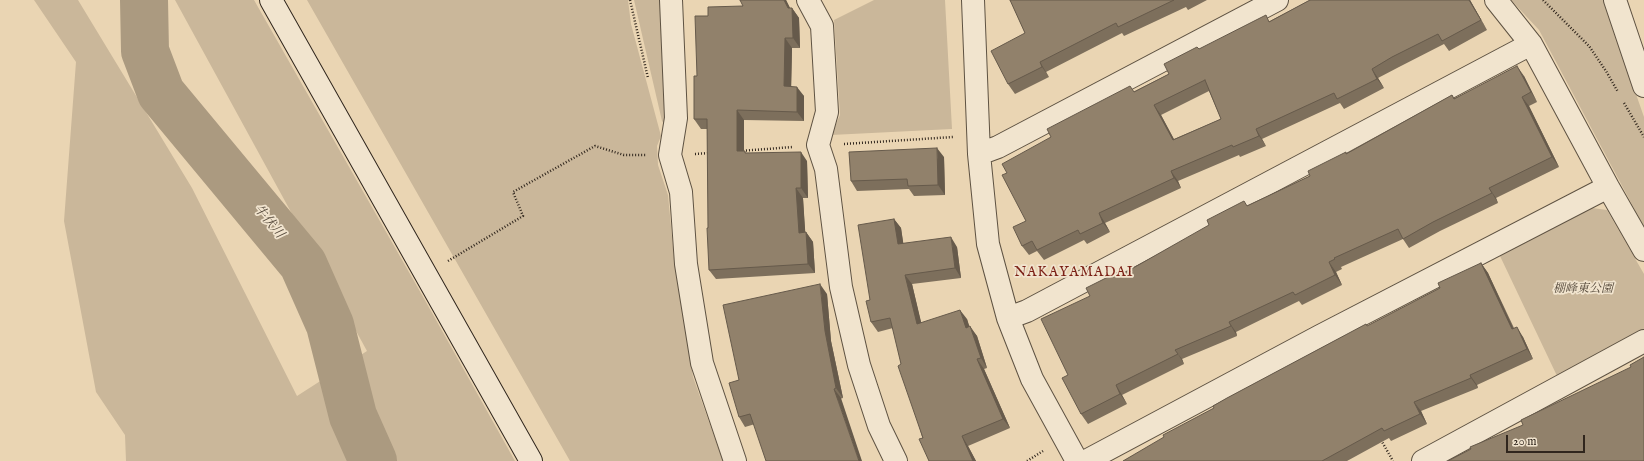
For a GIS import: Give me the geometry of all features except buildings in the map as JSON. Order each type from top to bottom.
[{"type":"street","points":[[271,0],[531,461]]},
{"type":"street","points":[[671,0],[676,118],[670,155],[681,192],[686,264],[702,363],[735,461]]},
{"type":"street","points":[[808,0],[822,26],[827,112],[818,146],[826,169],[841,287],[859,365],[879,426],[896,461]]},
{"type":"street","points":[[973,0],[979,154],[988,244],[1008,318],[1032,379],[1076,461]]},
{"type":"street","points":[[979,154],[998,147],[1277,0]]},
{"type":"street","points":[[1496,0],[1531,44],[1608,187],[1644,250]]},
{"type":"street","points":[[1615,0],[1644,86]]},
{"type":"street","points":[[1008,318],[1027,311],[1531,44]]},
{"type":"street","points":[[1086,461],[1327,332],[1608,187]]},
{"type":"street","points":[[1423,461],[1644,341]]},
{"type":"path","points":[[1543,0],[1589,46],[1606,71],[1644,137]]},
{"type":"path","points":[[448,261],[523,216],[513,192],[595,146],[624,155],[670,155]]},
{"type":"path","points":[[1378,434],[1393,461]]},
{"type":"path","points":[[1027,461],[1049,447]]},
{"type":"green space","points":[[34,0],[78,0],[192,188],[297,396],[367,351],[175,0],[254,0],[515,461],[126,461],[125,435],[96,392],[64,221],[76,62]]},
{"type":"green space","points":[[307,0],[628,0],[631,24],[661,136],[657,146],[658,165],[668,195],[674,258],[693,377],[723,461],[570,461]]},
{"type":"green space","points":[[634,0],[660,0],[666,126],[662,121]]},
{"type":"green space","points":[[874,0],[945,0],[952,129],[831,135],[840,115],[834,20]]},
{"type":"green space","points":[[1511,0],[1603,0],[1644,117],[1644,227],[1539,30]]},
{"type":"green space","name":"棚峰東公園","points":[[1585,207],[1607,210],[1644,274],[1644,333],[1558,378],[1500,256]]},
{"type":"waterway","name":"牛伏川","points":[[144,0],[145,51],[161,93],[303,264],[330,325],[353,416],[373,461]]},
{"type":"district","name":"NAKAYAMADAI","points":[[1074,273]]}]
